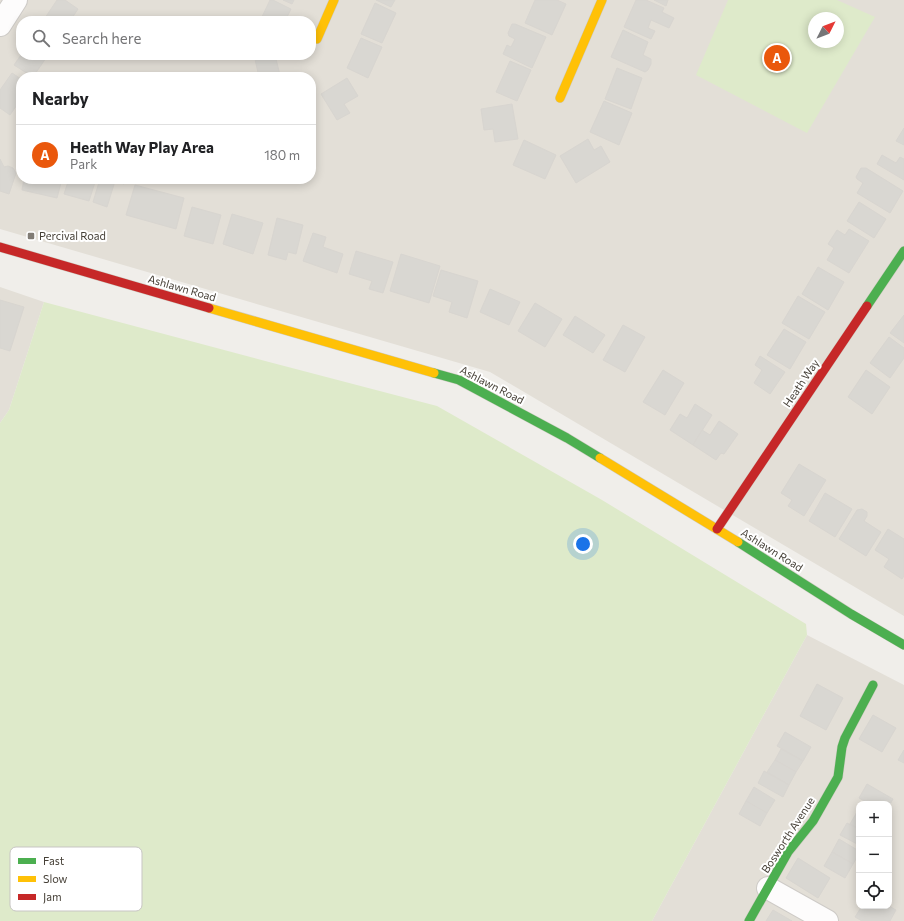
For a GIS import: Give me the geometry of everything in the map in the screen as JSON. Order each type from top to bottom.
[{"type":"main road","points":[[317,39],[334,0]]},
{"type":"main road","points":[[560,98],[602,0]]},
{"type":"main road","name":"Ashlawn Road","points":[[0,247],[273,328],[459,380],[567,438],[717,529],[851,614],[904,645]]},
{"type":"main road","name":"Heath Way","points":[[717,529],[904,251]]},
{"type":"main road","name":"Bosworth Avenue","points":[[749,921],[788,852],[813,821],[838,776],[842,744],[873,685]]},
{"type":"street","points":[[0,25],[16,0]]},
{"type":"street","points":[[768,888],[827,921]]},
{"type":"shaded area","points":[[0,0],[904,0],[904,616],[490,372],[0,229]]},
{"type":"shaded area","points":[[0,287],[44,302],[9,410],[0,423]]},
{"type":"shaded area","points":[[807,635],[904,685],[904,921],[652,921]]},
{"type":"green space","points":[[728,0],[837,0],[875,17],[807,133],[696,75]]},
{"type":"green space","points":[[44,302],[437,406],[602,500],[806,624],[807,635],[652,921],[0,921],[0,423],[9,410]]},
{"type":"building","points":[[57,0],[65,0],[78,9],[73,16],[46,16]]},
{"type":"building","points":[[270,0],[291,9],[288,16],[262,16]]},
{"type":"building","points":[[283,0],[294,0],[292,4]]},
{"type":"building","points":[[376,0],[395,0],[391,7]]},
{"type":"building","points":[[535,0],[557,0],[566,4],[552,35],[525,23]]},
{"type":"building","points":[[636,0],[646,0],[664,8],[662,12],[674,18],[669,28],[651,20],[648,28],[655,31],[651,39],[624,27]]},
{"type":"building","points":[[654,0],[668,0],[666,6]]},
{"type":"building","points":[[375,3],[396,13],[382,43],[361,34]]},
{"type":"building","points":[[512,24],[546,37],[532,68],[503,54],[507,45],[511,47],[515,39],[509,36],[508,33]]},
{"type":"building","points":[[623,30],[648,42],[643,55],[651,59],[651,64],[645,72],[611,57]]},
{"type":"building","points":[[361,38],[382,47],[368,78],[347,68]]},
{"type":"building","points":[[18,60],[45,60],[36,72],[25,72],[14,65]]},
{"type":"building","points":[[255,60],[276,60],[279,72],[258,72]]},
{"type":"building","points":[[510,61],[531,70],[517,101],[496,92]]},
{"type":"building","points":[[617,68],[642,78],[631,109],[605,99]]},
{"type":"building","points":[[12,73],[16,76],[16,106],[10,115],[0,108],[0,90]]},
{"type":"building","points":[[347,78],[358,96],[344,104],[350,113],[337,120],[321,94]]},
{"type":"building","points":[[604,101],[632,113],[619,145],[590,132]]},
{"type":"building","points":[[512,104],[518,139],[495,142],[493,129],[484,130],[481,109]]},
{"type":"building","points":[[904,128],[904,145],[896,141]]},
{"type":"building","points":[[588,139],[594,150],[601,146],[610,162],[576,183],[560,156]]},
{"type":"building","points":[[524,140],[556,155],[545,179],[513,165]]},
{"type":"building","points":[[882,155],[896,163],[900,157],[904,159],[904,180],[877,164]]},
{"type":"building","points":[[0,159],[4,167],[8,166],[13,168],[16,173],[9,194],[0,191]]},
{"type":"building","points":[[861,168],[866,168],[903,191],[890,213],[857,193],[863,183],[856,177]]},
{"type":"building","points":[[23,184],[61,184],[57,198],[22,190]]},
{"type":"building","points":[[67,184],[94,184],[89,201],[64,194]]},
{"type":"building","points":[[98,184],[114,184],[107,207],[93,202]]},
{"type":"building","points":[[135,185],[184,198],[176,229],[126,215]]},
{"type":"building","points":[[859,202],[886,219],[874,238],[847,221]]},
{"type":"building","points":[[192,207],[221,215],[213,244],[184,236]]},
{"type":"building","points":[[232,214],[263,223],[253,254],[223,244]]},
{"type":"building","points":[[277,218],[303,225],[296,254],[288,252],[286,260],[268,255]]},
{"type":"building","points":[[849,229],[869,241],[849,273],[827,260],[834,248],[828,244],[837,230],[845,235]]},
{"type":"building","points":[[313,233],[326,237],[323,247],[343,254],[337,273],[303,261]]},
{"type":"building","points":[[356,251],[393,262],[383,293],[369,289],[372,281],[349,274]]},
{"type":"building","points":[[401,254],[440,266],[429,303],[390,291]]},
{"type":"building","points":[[818,267],[844,282],[828,310],[802,294]]},
{"type":"building","points":[[441,270],[478,281],[467,318],[449,312],[452,302],[433,296]]},
{"type":"building","points":[[490,289],[520,302],[509,325],[480,312]]},
{"type":"building","points":[[798,296],[825,312],[809,339],[782,323]]},
{"type":"building","points":[[0,300],[24,307],[10,351],[0,348]]},
{"type":"building","points":[[535,303],[562,319],[545,347],[518,331]]},
{"type":"building","points":[[904,315],[904,343],[890,333]]},
{"type":"building","points":[[575,316],[605,335],[593,353],[563,335]]},
{"type":"building","points":[[623,325],[645,337],[625,372],[603,360]]},
{"type":"building","points":[[784,329],[806,342],[790,369],[767,355]]},
{"type":"building","points":[[889,337],[904,348],[904,358],[890,378],[870,363]]},
{"type":"building","points":[[760,356],[785,372],[770,394],[754,383],[762,370],[755,365]]},
{"type":"building","points":[[663,370],[684,383],[665,415],[643,402]]},
{"type":"building","points":[[866,370],[890,387],[872,414],[848,397]]},
{"type":"building","points":[[695,404],[712,415],[693,445],[670,430],[680,414],[687,418]]},
{"type":"building","points":[[719,421],[738,434],[724,454],[721,453],[716,460],[693,445],[702,430],[710,435]]},
{"type":"building","points":[[799,464],[826,480],[804,516],[788,506],[792,500],[781,493]]},
{"type":"building","points":[[825,493],[852,509],[835,537],[809,521]]},
{"type":"building","points":[[862,509],[867,512],[867,516],[864,521],[881,532],[866,556],[839,539],[857,510]]},
{"type":"building","points":[[888,529],[904,539],[904,576],[902,579],[884,567],[889,559],[875,550]]},
{"type":"building","points":[[817,684],[843,698],[826,730],[800,716]]},
{"type":"building","points":[[873,715],[896,728],[882,752],[859,739]]},
{"type":"building","points":[[785,732],[811,747],[803,761],[777,746]]},
{"type":"building","points":[[781,749],[803,761],[796,772],[775,760]]},
{"type":"building","points":[[904,750],[904,763],[898,760]]},
{"type":"building","points":[[775,760],[796,772],[789,785],[767,772]]},
{"type":"building","points":[[764,771],[789,785],[783,797],[758,783]]},
{"type":"building","points":[[867,784],[893,799],[892,801],[864,801],[859,798]]},
{"type":"building","points":[[754,787],[775,800],[767,813],[746,801]]},
{"type":"building","points":[[746,801],[767,813],[760,826],[739,814]]},
{"type":"building","points":[[856,814],[856,827],[850,824]]},
{"type":"building","points":[[847,823],[856,828],[856,843],[840,835]]},
{"type":"building","points":[[839,839],[856,849],[856,859],[853,864],[832,852]]},
{"type":"building","points":[[832,852],[853,864],[845,878],[824,866]]},
{"type":"building","points":[[798,858],[830,878],[818,898],[786,878]]},
{"type":"building","points":[[892,908],[896,910],[890,921],[862,921],[855,917],[860,909],[892,909]]},
{"type":"building","points":[[773,910],[792,921],[766,921]]},
{"type":"traffic: fast","points":[[867,306],[904,251]]},
{"type":"traffic: fast","points":[[434,373],[459,380],[567,438],[600,458]]},
{"type":"traffic: fast","points":[[738,542],[851,614],[904,645]]},
{"type":"traffic: fast","points":[[749,921],[788,852],[813,821],[838,777],[842,747],[845,738],[873,685]]},
{"type":"traffic: slow","points":[[317,39],[334,0]]},
{"type":"traffic: slow","points":[[560,98],[602,0]]},
{"type":"traffic: slow","points":[[209,308],[434,373]]},
{"type":"traffic: slow","points":[[600,458],[738,542]]},
{"type":"traffic: jam","points":[[0,247],[209,308]]},
{"type":"traffic: jam","points":[[717,529],[867,306]]},
{"type":"place","name":"Heath Way Play Area","points":[[777,58]]},
{"type":"place","name":"Percival Road","points":[[31,236]]}]
